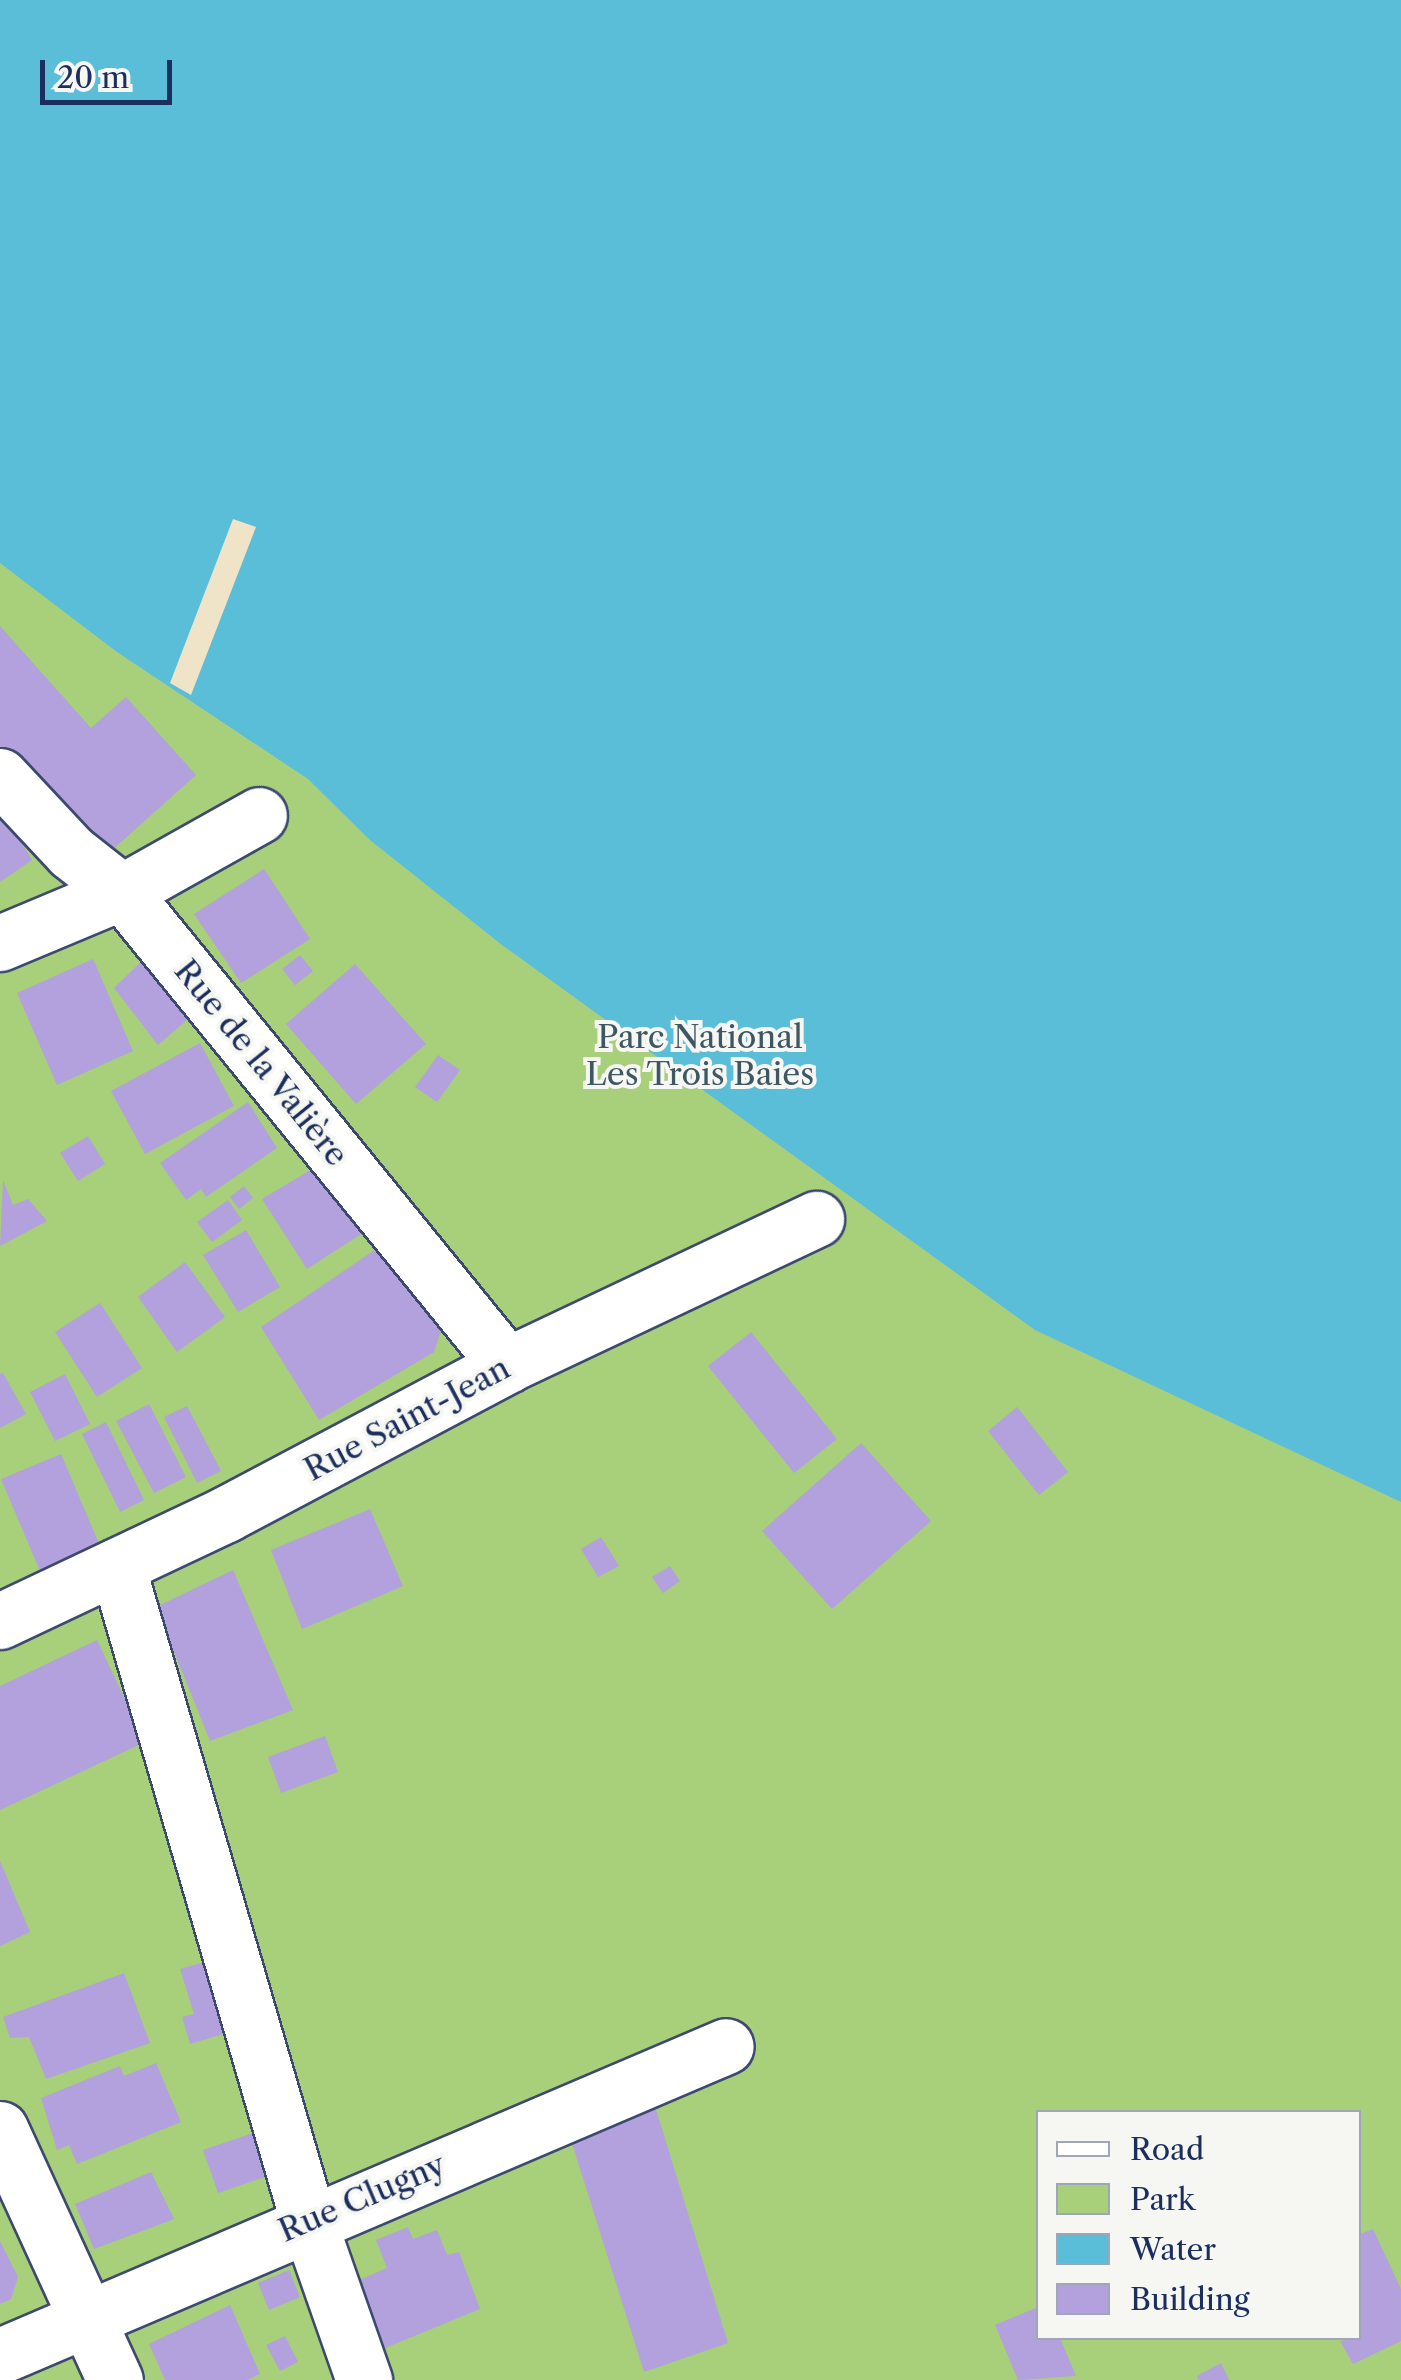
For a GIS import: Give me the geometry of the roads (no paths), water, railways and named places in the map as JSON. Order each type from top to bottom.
[{"type":"street","name":"Rue de la Valière","points":[[0,776],[71,852],[122,892],[507,1366]]},
{"type":"street","points":[[0,943],[122,892],[260,815]]},
{"type":"street","name":"Rue Saint-Jean","points":[[0,1621],[117,1566],[507,1366],[816,1219]]},
{"type":"street","points":[[117,1566],[308,2220],[364,2380]]},
{"type":"street","name":"Rue Clugny","points":[[0,2356],[308,2220],[726,2046]]},
{"type":"street","points":[[0,2129],[115,2380]]},
{"type":"water","points":[[0,0],[1401,0],[1401,1502],[1035,1330],[502,945],[370,840],[308,779],[117,652],[0,563]]},
{"type":"park label","name":"Parc National Les Trois Baies","points":[[700,1056]]}]
